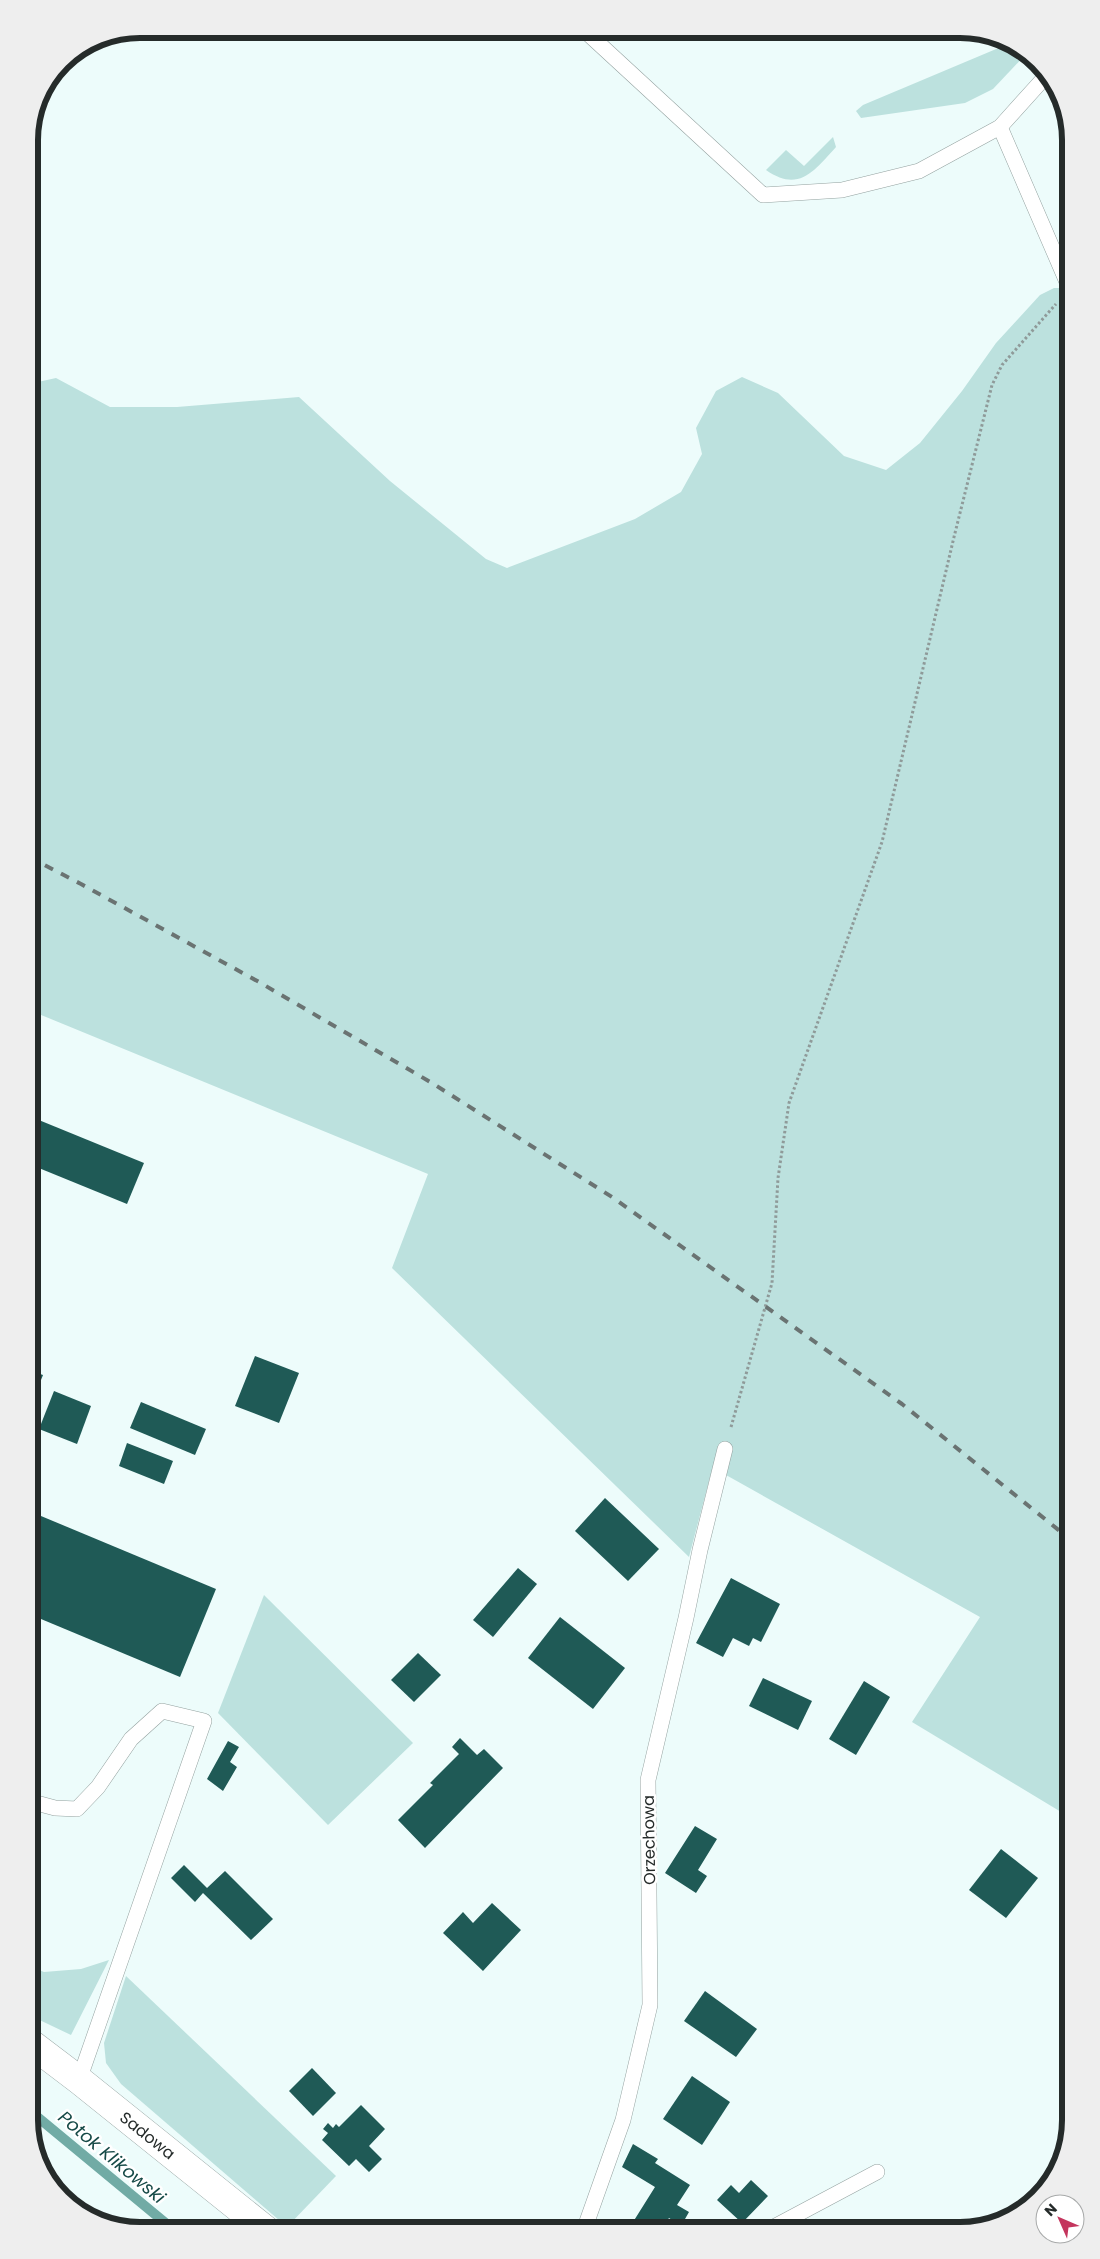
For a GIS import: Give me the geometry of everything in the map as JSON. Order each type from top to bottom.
[{"type":"street","name":"Sadowa","points":[[38,2049],[255,2221]]},
{"type":"lane","points":[[593,38],[763,195],[842,190],[919,171],[1000,127],[1042,80]]},
{"type":"lane","points":[[1000,127],[1062,270]]},
{"type":"lane","name":"Orzechowa","points":[[587,2222],[623,2120],[650,2005],[648,1780],[725,1449]]},
{"type":"lane","points":[[38,1803],[55,1808],[77,1809],[98,1787],[131,1739],[162,1711],[204,1721],[79,2080]]},
{"type":"lane","points":[[782,2222],[877,2172]]},
{"type":"path","points":[[725,1449],[772,1283],[778,1178],[789,1103],[882,842],[992,385],[1002,365],[1054,309],[1062,292]]},
{"type":"shaded area","points":[[1002,47],[1022,59],[993,89],[965,103],[861,118],[856,111],[863,105]]},
{"type":"shaded area","points":[[833,137],[836,147],[813,171],[805,176],[797,179],[788,179],[778,177],[766,170],[786,150],[804,166]]},
{"type":"shaded area","points":[[1054,288],[1062,288],[1062,1813],[912,1722],[980,1617],[726,1475],[710,1477],[689,1557],[392,1268],[428,1174],[38,1014],[38,382],[56,378],[110,407],[177,407],[299,397],[390,481],[486,559],[507,568],[635,519],[681,492],[702,454],[696,428],[716,391],[742,377],[778,393],[844,456],[886,470],[920,443],[962,391],[996,343],[1040,295]]},
{"type":"shaded area","points":[[264,1595],[413,1743],[328,1825],[218,1713]]},
{"type":"shaded area","points":[[109,1960],[71,2035],[38,2019],[38,1970],[44,1972],[81,1969]]},
{"type":"shaded area","points":[[126,1976],[336,2176],[293,2221],[280,2221],[121,2084],[106,2063],[104,2043]]},
{"type":"building","points":[[38,1120],[144,1163],[127,1204],[38,1168]]},
{"type":"building","points":[[255,1356],[299,1373],[279,1423],[235,1406]]},
{"type":"building","points":[[38,1373],[43,1375],[38,1388]]},
{"type":"building","points":[[54,1391],[91,1406],[77,1444],[39,1429]]},
{"type":"building","points":[[141,1402],[206,1429],[195,1455],[130,1428]]},
{"type":"building","points":[[127,1443],[173,1461],[164,1484],[119,1466]]},
{"type":"building","points":[[605,1498],[659,1549],[628,1581],[575,1531]]},
{"type":"building","points":[[38,1515],[216,1589],[180,1677],[38,1618]]},
{"type":"building","points":[[518,1568],[537,1584],[493,1637],[473,1620]]},
{"type":"building","points":[[731,1578],[780,1604],[761,1642],[753,1638],[749,1646],[733,1638],[723,1657],[696,1643]]},
{"type":"building","points":[[560,1617],[625,1668],[593,1709],[528,1658]]},
{"type":"building","points":[[418,1653],[441,1675],[414,1702],[391,1680]]},
{"type":"building","points":[[763,1678],[812,1701],[798,1730],[749,1706]]},
{"type":"building","points":[[864,1681],[890,1697],[856,1755],[829,1739]]},
{"type":"building","points":[[460,1738],[477,1755],[484,1749],[503,1768],[425,1848],[398,1820],[433,1785],[430,1783],[459,1754],[452,1747]]},
{"type":"building","points":[[228,1741],[239,1747],[230,1762],[237,1767],[223,1791],[207,1779]]},
{"type":"building","points":[[695,1826],[717,1839],[698,1870],[707,1876],[696,1893],[665,1873]]},
{"type":"building","points":[[1001,1849],[1038,1878],[1006,1918],[969,1890]]},
{"type":"building","points":[[184,1865],[207,1888],[225,1871],[273,1919],[251,1940],[203,1893],[195,1902],[171,1878]]},
{"type":"building","points":[[492,1903],[521,1930],[483,1971],[443,1933],[463,1912],[473,1923]]},
{"type":"building","points":[[705,1991],[757,2029],[736,2057],[684,2021]]},
{"type":"building","points":[[312,2068],[336,2093],[313,2116],[289,2091]]},
{"type":"building","points":[[692,2076],[730,2102],[702,2145],[663,2119]]},
{"type":"building","points":[[361,2105],[385,2129],[369,2146],[382,2159],[369,2172],[356,2159],[349,2166],[322,2140],[328,2133],[323,2129],[328,2123],[333,2128],[336,2124],[339,2127]]},
{"type":"building","points":[[633,2144],[658,2159],[655,2163],[690,2185],[677,2205],[689,2212],[683,2222],[674,2222],[669,2218],[667,2222],[633,2222],[655,2187],[622,2167]]},
{"type":"building","points":[[751,2180],[768,2196],[743,2222],[741,2222],[717,2200],[731,2185],[739,2193]]},
{"type":"waterway","name":"Potok Klikowski","points":[[38,2117],[163,2221]]},
{"type":"railway","points":[[38,862],[259,982],[432,1083],[612,1197],[902,1404],[1062,1533]]}]
